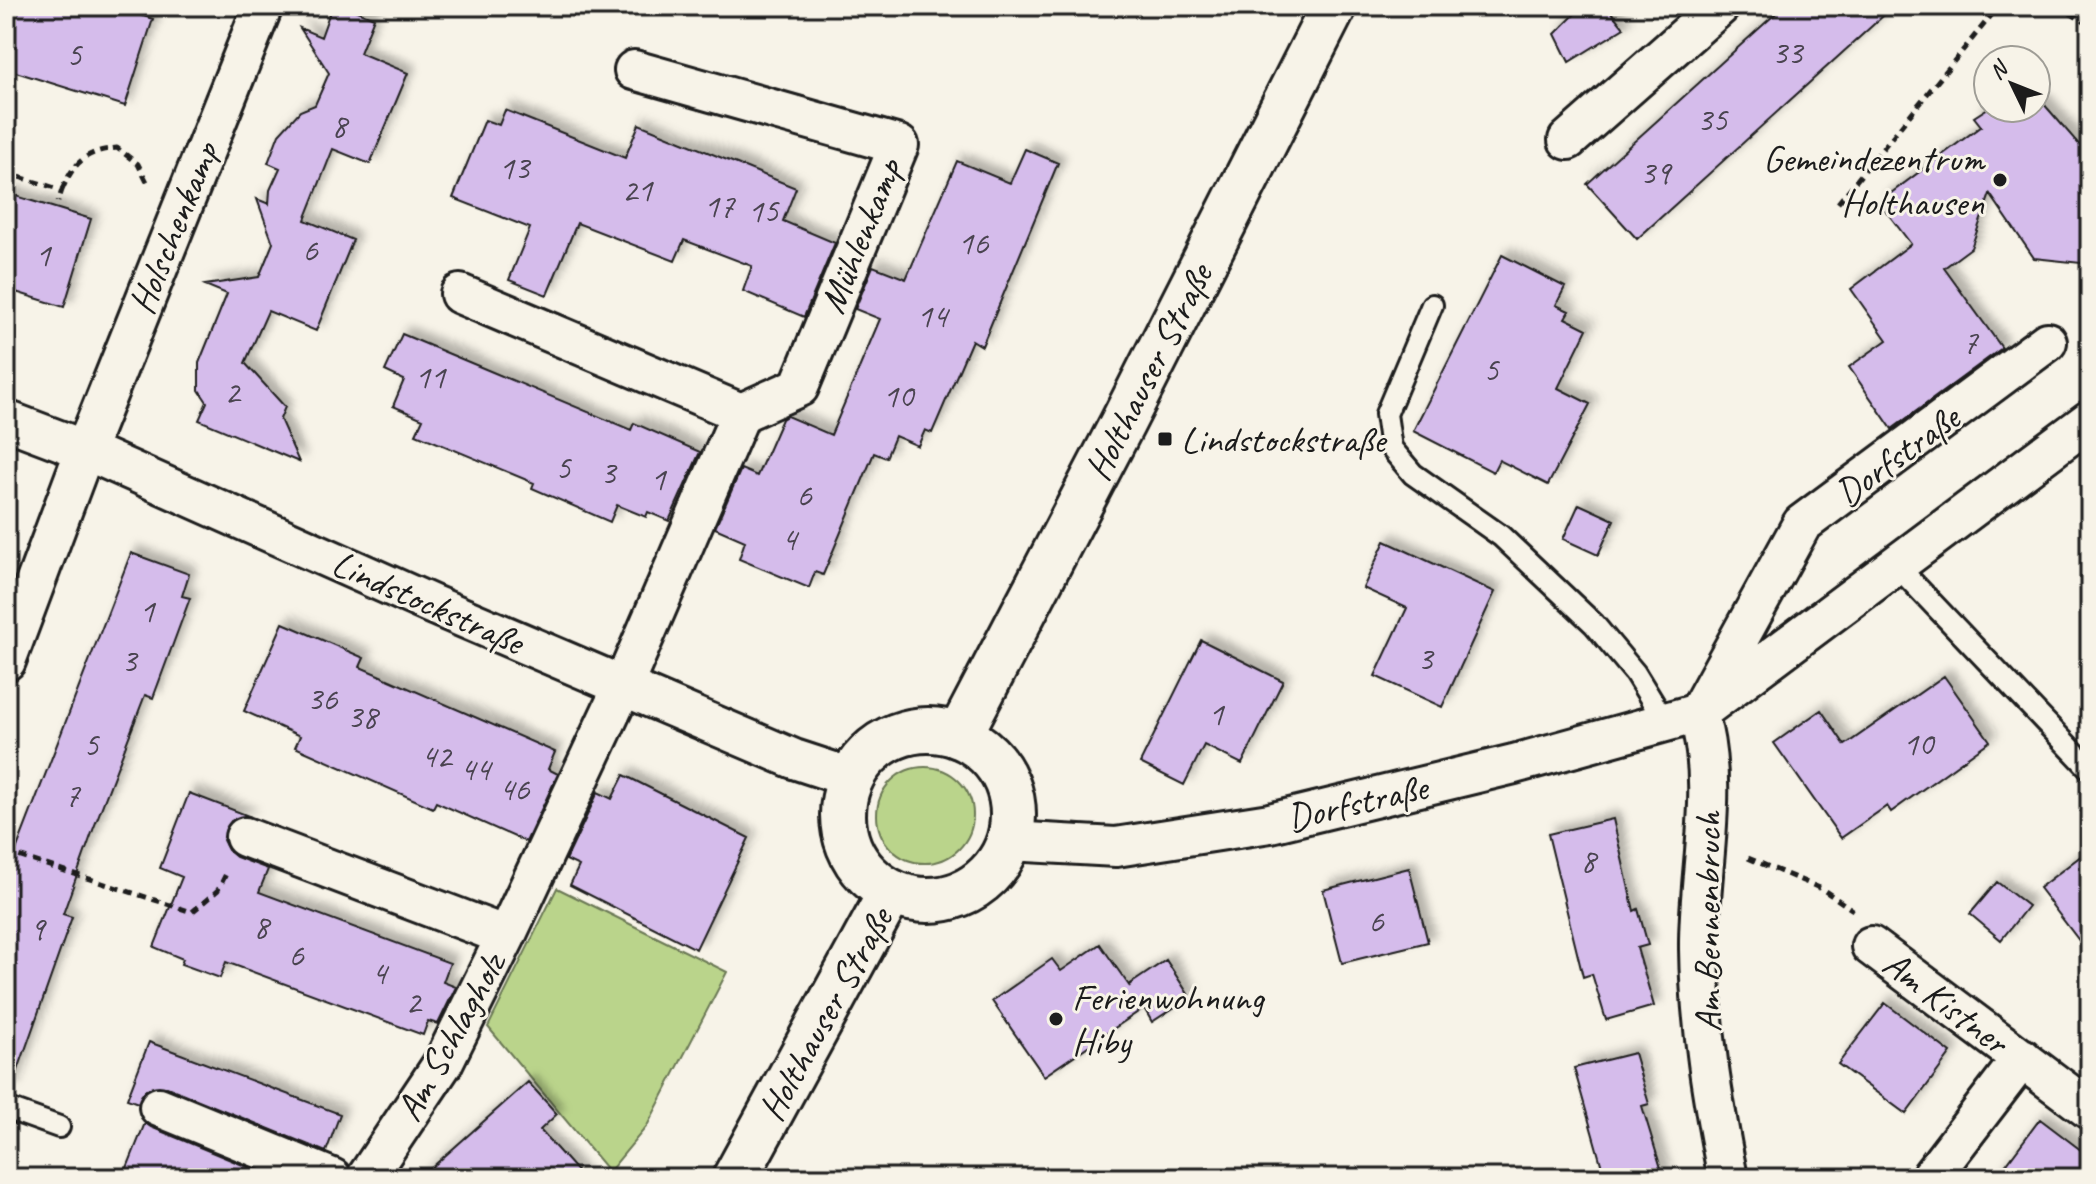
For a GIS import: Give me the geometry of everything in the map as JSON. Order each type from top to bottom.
[{"type":"street","name":"Holschenkamp","points":[[6,661],[85,450],[263,6]]},
{"type":"street","name":"Holthauser Straße","points":[[1009,841],[999,863],[983,881],[961,893],[939,900],[914,899],[891,892],[872,879],[857,863],[847,843],[843,821],[852,778],[866,757],[886,741],[909,732],[935,730],[959,736],[1122,424],[1334,6]]},
{"type":"street","points":[[1568,140],[1720,6]]},
{"type":"street","name":"Mühlenkamp","points":[[634,70],[899,145],[799,387],[741,413]]},
{"type":"street","points":[[460,294],[741,413],[623,686]]},
{"type":"street","name":"Dorfstraße","points":[[1681,717],[1802,524],[2047,342]]},
{"type":"street","name":"Lindstockstraße","points":[[6,420],[85,450],[794,759],[852,778]]},
{"type":"street","name":"Dorfstraße","points":[[1009,841],[1116,847],[1270,823],[1514,764],[1681,717],[1897,566],[2090,420]]},
{"type":"street","name":"Am Schlagholz","points":[[366,1178],[443,1063],[623,686]]},
{"type":"street","name":"Am Bennenbruch","points":[[1681,717],[1708,760],[1699,910],[1701,1000],[1728,1178]]},
{"type":"street","points":[[959,736],[978,746],[1005,779],[1013,820],[1009,841]]},
{"type":"street","name":"Am Schlagholz","points":[[245,837],[506,936]]},
{"type":"street","name":"Holthauser Straße","points":[[735,1178],[891,892]]},
{"type":"street","name":"Am Kistner","points":[[1871,946],[2090,1110]]},
{"type":"street","name":"Am Kistner","points":[[1930,1178],[2022,1058]]},
{"type":"street","points":[[159,1107],[332,1178]]},
{"type":"lane","points":[[1432,305],[1386,414],[1391,448],[1413,474],[1501,536],[1594,624],[1635,673],[1681,717]]},
{"type":"lane","points":[[1897,566],[2090,769]]},
{"type":"lane","points":[[6,1108],[59,1127]]},
{"type":"path","points":[[1838,203],[1999,6]]},
{"type":"path","points":[[2058,6],[2090,25]]},
{"type":"path","points":[[58,202],[72,167],[93,150],[117,148],[138,164],[170,234]]},
{"type":"path","points":[[6,173],[62,190]]},
{"type":"path","points":[[6,852],[192,912],[218,890],[245,837]]},
{"type":"path","points":[[1705,840],[1822,889],[1881,930],[1871,946]]},
{"type":"green space","points":[[925,767],[943,770],[959,781],[970,797],[973,815],[970,833],[959,849],[943,860],[925,863],[907,860],[891,849],[880,833],[877,815],[880,797],[891,781],[907,770]]},
{"type":"green space","points":[[557,888],[727,972],[647,1126],[609,1172],[488,1027]]},
{"type":"building","points":[[6,6],[111,6],[153,19],[125,106],[6,69]]},
{"type":"building","points":[[332,6],[345,6],[374,18],[360,53],[408,73],[370,164],[333,149],[305,220],[353,240],[316,331],[268,311],[245,363],[285,407],[280,419],[299,462],[199,420],[207,402],[199,390],[199,363],[227,294],[205,285],[259,277],[273,243],[257,199],[269,204],[270,190],[280,168],[268,163],[279,134],[300,111],[315,105],[329,73],[300,28],[321,37]]},
{"type":"building","points":[[1583,6],[1606,6],[1624,28],[1569,62],[1555,34]]},
{"type":"building","points":[[1784,6],[1894,6],[1637,239],[1587,184]]},
{"type":"building","points":[[505,110],[625,158],[639,124],[796,188],[783,221],[835,243],[804,317],[743,291],[752,266],[684,240],[675,261],[577,223],[547,295],[509,280],[530,228],[453,198],[485,120],[499,125]]},
{"type":"building","points":[[2052,113],[2090,157],[2090,264],[2034,258],[1990,194],[1971,248],[1944,268],[2002,348],[1892,429],[1849,367],[1887,340],[1851,289],[1911,244],[1879,202],[1981,126],[1979,124],[2052,124]]},
{"type":"building","points":[[1025,149],[1058,163],[982,346],[972,340],[932,433],[925,430],[918,446],[895,436],[886,458],[874,453],[823,575],[815,572],[809,588],[739,559],[745,541],[715,528],[741,469],[757,476],[782,419],[787,416],[831,435],[880,319],[855,309],[873,266],[906,279],[957,161],[1010,183]]},
{"type":"building","points":[[6,193],[91,219],[64,307],[6,289]]},
{"type":"building","points":[[1502,255],[1565,287],[1556,305],[1569,311],[1565,318],[1587,329],[1558,388],[1590,404],[1548,485],[1499,460],[1493,472],[1413,431]]},
{"type":"building","points":[[402,334],[631,430],[634,423],[700,452],[669,521],[648,512],[646,517],[617,505],[610,522],[532,488],[534,483],[416,434],[423,419],[393,406],[404,380],[385,371]]},
{"type":"building","points":[[1579,504],[1614,520],[1598,555],[1563,539]]},
{"type":"building","points":[[1385,541],[1495,592],[1442,707],[1375,676],[1407,608],[1363,588]]},
{"type":"building","points":[[131,553],[189,574],[182,596],[190,598],[153,698],[145,695],[93,830],[63,914],[72,917],[11,1090],[6,1090],[6,876]]},
{"type":"building","points":[[283,623],[364,658],[360,667],[555,752],[548,769],[558,774],[526,842],[436,802],[433,808],[295,747],[300,736],[244,711]]},
{"type":"building","points":[[1201,640],[1283,681],[1242,764],[1204,745],[1184,785],[1140,763]]},
{"type":"building","points":[[1944,676],[1990,741],[1891,812],[1887,806],[1841,838],[1774,743],[1821,710],[1845,745]]},
{"type":"building","points":[[624,775],[749,838],[696,949],[570,885],[579,866],[566,860],[598,792],[612,799]]},
{"type":"building","points":[[189,793],[249,816],[231,821],[223,840],[236,857],[268,869],[259,892],[450,963],[443,982],[456,987],[438,1024],[428,1021],[423,1035],[226,962],[220,978],[181,964],[183,959],[154,947],[182,877],[160,868]]},
{"type":"building","points":[[1613,819],[1634,911],[1638,909],[1648,945],[1637,948],[1654,1006],[1606,1020],[1592,974],[1583,977],[1548,834]]},
{"type":"building","points":[[2090,849],[2090,955],[2039,888]]},
{"type":"building","points":[[1409,868],[1428,942],[1342,963],[1323,890]]},
{"type":"building","points":[[1997,882],[2028,906],[2001,940],[1970,914]]},
{"type":"building","name":"Ferienwohnung Hiby","points":[[1100,944],[1130,987],[1166,960],[1190,997],[1152,1022],[1144,1008],[1044,1076],[992,1001],[1052,959],[1061,971]]},
{"type":"building","points":[[1885,1003],[1951,1053],[1906,1114],[1838,1064]]},
{"type":"building","points":[[149,1042],[340,1114],[326,1152],[167,1087],[146,1089],[138,1103],[127,1099]]},
{"type":"building","points":[[1634,1053],[1649,1104],[1642,1106],[1664,1178],[1605,1178],[1574,1068]]},
{"type":"building","points":[[528,1082],[557,1114],[540,1130],[583,1178],[420,1178]]},
{"type":"building","points":[[2040,1119],[2090,1157],[2090,1178],[1996,1178]]},
{"type":"building","points":[[145,1123],[151,1127],[274,1178],[123,1178]]},
{"type":"place","name":"Gemeindezentrum Holthausen","points":[[2000,180]]},
{"type":"place","name":"Lindstockstraße","points":[[1165,439]]},
{"type":"place","name":"Ferienwohnung Hiby","points":[[1056,1019]]}]
